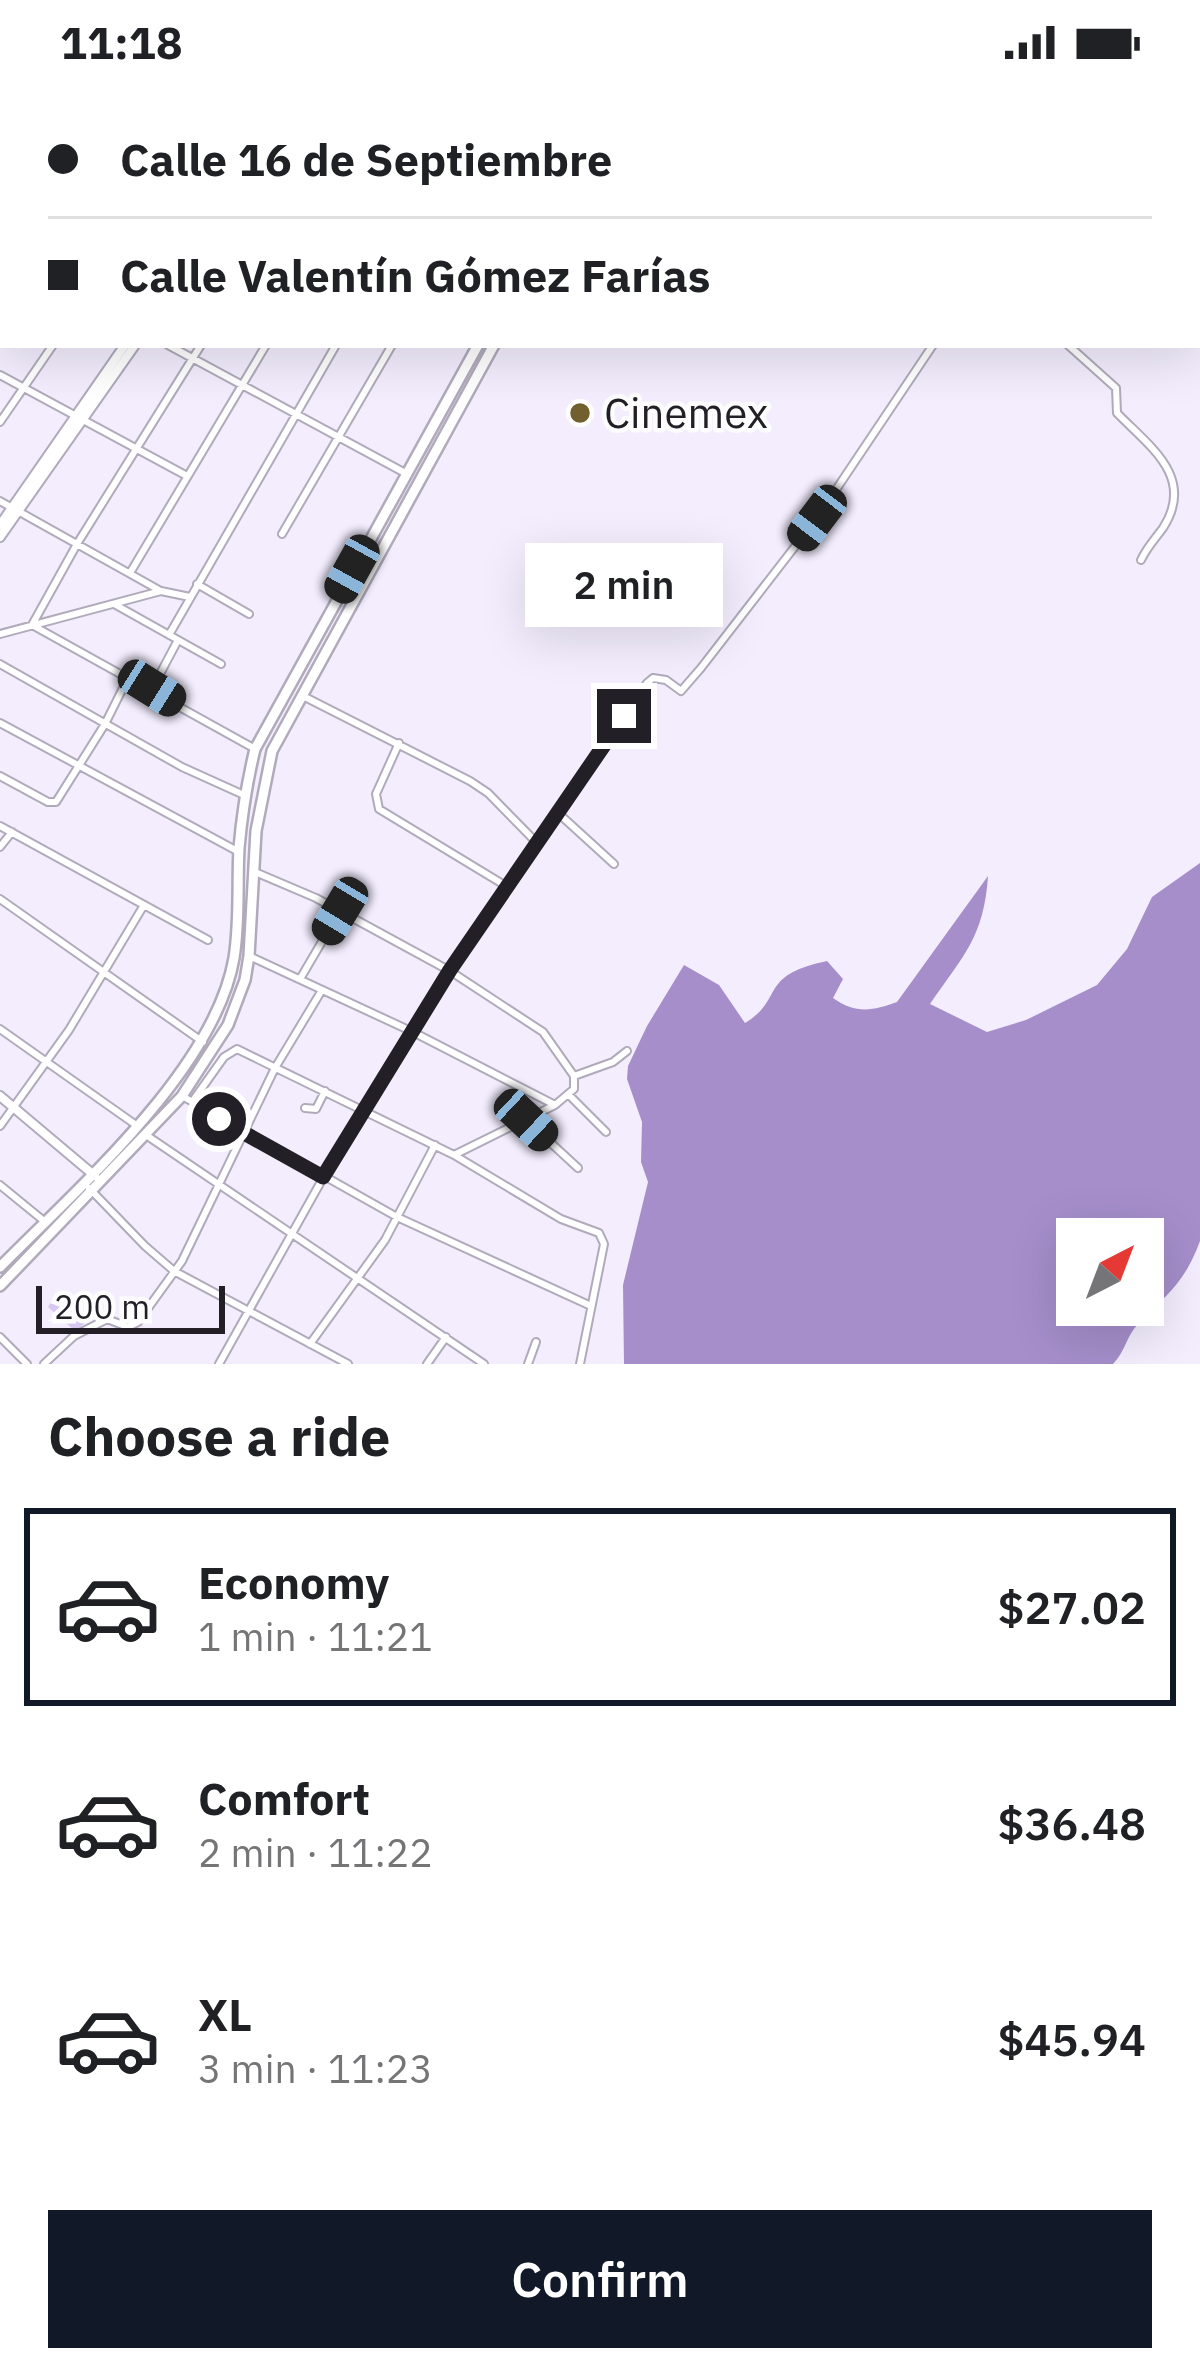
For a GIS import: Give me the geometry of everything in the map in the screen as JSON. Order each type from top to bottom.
[{"type":"main road","points":[[78,419],[122,348]]},
{"type":"main road","points":[[0,536],[78,419],[133,348]]},
{"type":"main road","points":[[1,1262],[136,1125],[203,1042],[234,960],[244,795],[255,749],[476,348]]},
{"type":"main road","points":[[0,1286],[187,1099],[228,1025],[249,956],[256,831],[266,768],[299,694],[492,348]]},
{"type":"main road","points":[[0,525],[15,509]]},
{"type":"main road","points":[[313,640],[309,656],[313,670]]},
{"type":"main road","points":[[0,1096],[87,1177],[100,1181]]},
{"type":"street","points":[[0,422],[50,348]]},
{"type":"street","points":[[174,348],[418,480]]},
{"type":"street","points":[[32,625],[199,348]]},
{"type":"street","points":[[130,573],[264,348]]},
{"type":"street","points":[[169,635],[334,348]]},
{"type":"street","points":[[282,534],[390,348]]},
{"type":"street","points":[[219,1364],[323,1177],[450,970],[647,683],[662,678],[681,691],[701,668],[817,518],[931,348]]},
{"type":"street","points":[[1071,348],[1116,388],[1117,413],[1172,473],[1174,502],[1141,560]]},
{"type":"street","points":[[0,375],[188,476]]},
{"type":"street","points":[[0,501],[161,591],[190,596]]},
{"type":"street","points":[[197,584],[249,614]]},
{"type":"street","points":[[0,634],[161,591]]},
{"type":"street","points":[[114,604],[221,664]]},
{"type":"street","points":[[32,625],[255,749]]},
{"type":"street","points":[[152,688],[178,640]]},
{"type":"street","points":[[0,664],[182,767],[244,795]]},
{"type":"street","points":[[0,776],[53,803],[105,724],[129,676]]},
{"type":"street","points":[[299,694],[480,788],[536,842]]},
{"type":"street","points":[[0,723],[239,852]]},
{"type":"street","points":[[399,743],[376,794],[383,814],[506,886]]},
{"type":"street","points":[[557,812],[614,864]]},
{"type":"street","points":[[0,826],[208,940]]},
{"type":"street","points":[[0,847],[12,832]]},
{"type":"street","points":[[255,872],[450,970],[543,1031],[574,1076],[569,1095],[454,1155]]},
{"type":"street","points":[[0,898],[203,1042]]},
{"type":"street","points":[[0,1126],[105,974],[144,905]]},
{"type":"street","points":[[300,979],[340,911]]},
{"type":"street","points":[[249,956],[413,1031],[555,1105]]},
{"type":"street","points":[[44,1364],[74,1336],[107,1318],[132,1327],[175,1271],[221,1187],[275,1068],[322,990]]},
{"type":"street","points":[[0,1029],[136,1125]]},
{"type":"street","points":[[580,1364],[591,1306],[603,1236],[549,1213],[435,1145],[233,1049],[187,1099],[397,1217],[591,1306]]},
{"type":"street","points":[[574,1076],[627,1052]]},
{"type":"street","points":[[305,1108],[316,1109],[326,1091]]},
{"type":"street","points":[[569,1095],[607,1132]]},
{"type":"street","points":[[526,1120],[578,1168]]},
{"type":"street","points":[[146,1135],[484,1364]]},
{"type":"street","points":[[310,1343],[359,1280],[435,1145]]},
{"type":"street","points":[[87,1177],[92,1190],[175,1271],[348,1364]]},
{"type":"street","points":[[0,1185],[44,1221]]},
{"type":"street","points":[[0,1337],[27,1364]]},
{"type":"street","points":[[427,1364],[446,1337]]},
{"type":"street","points":[[528,1364],[536,1342]]},
{"type":"shaded area","points":[[1200,863],[1200,1241],[1182,1277],[1164,1298],[1164,1218],[1056,1218],[1056,1326],[1136,1326],[1113,1364],[624,1364],[623,1285],[648,1182],[641,1162],[642,1122],[627,1079],[628,1066],[684,965],[719,985],[745,1023],[790,974],[827,961],[843,979],[833,998],[857,1009],[888,1005],[897,1002],[988,876],[977,931],[930,1004],[987,1032],[1026,1020],[1097,985],[1127,949],[1152,897]]},
{"type":"shaded area","points":[[54,1298],[61,1303],[66,1298],[88,1321],[75,1331],[48,1307]]},
{"type":"place","name":"Cinemex","points":[[580,413]]},
{"type":"route","points":[[219,1119],[323,1177],[450,970],[624,716]]}]
